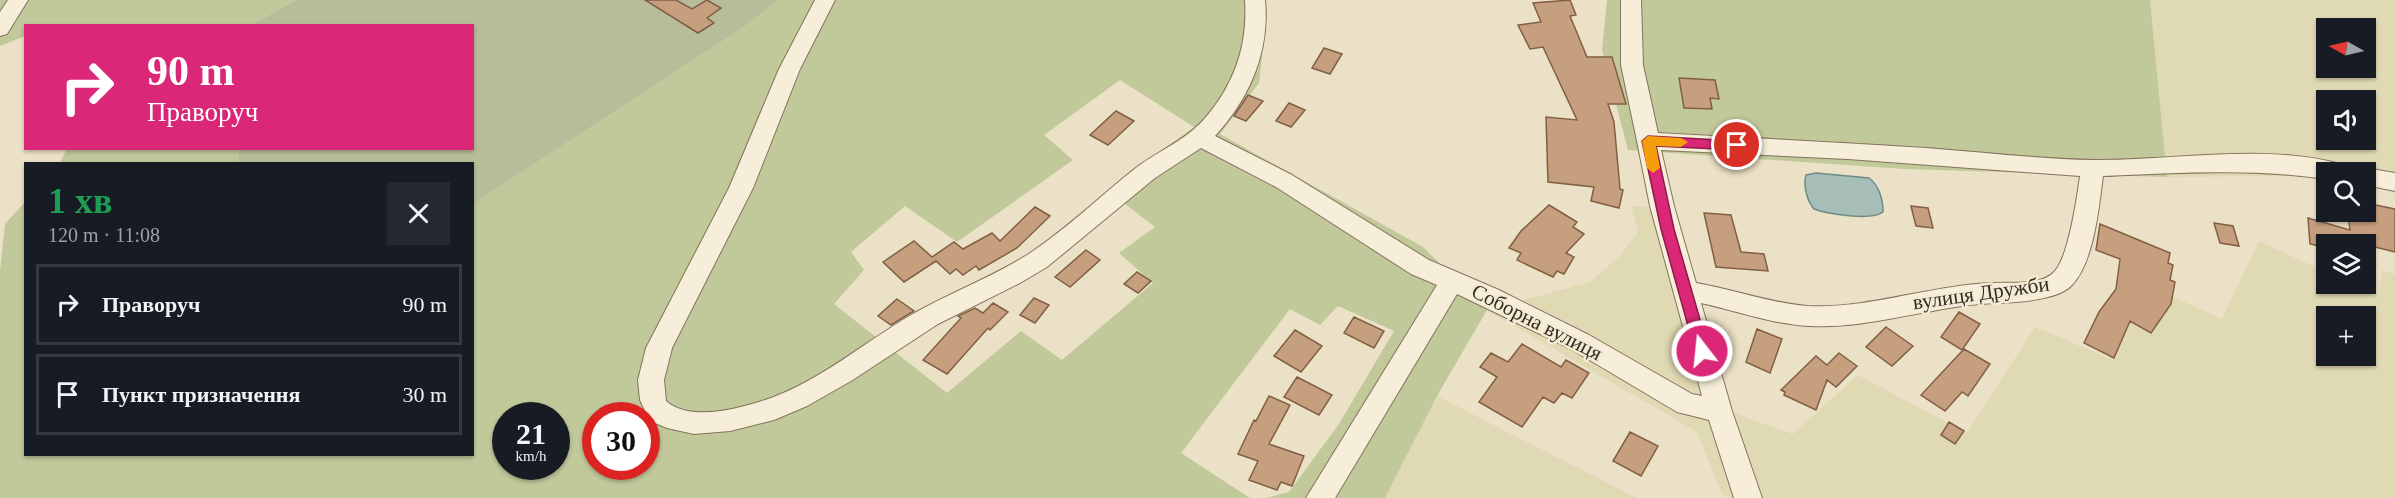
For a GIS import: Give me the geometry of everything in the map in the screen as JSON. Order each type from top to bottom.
[{"type":"street","points":[[0,29],[18,0]]},
{"type":"street","points":[[825,0],[799,45],[770,123],[740,190],[659,348],[652,372],[650,390],[656,408],[671,418],[704,423],[737,419],[775,408],[824,386],[928,318],[1038,261],[1152,169],[1199,137],[1219,115],[1250,66],[1256,38],[1255,0]]},
{"type":"street","points":[[1631,0],[1632,65],[1662,206],[1719,411],[1748,498]]},
{"type":"street","points":[[1199,137],[1284,181],[1420,267],[1452,281]]},
{"type":"street","points":[[1648,141],[1848,151],[2093,168],[2238,163],[2316,169]]},
{"type":"street","name":"вулиця Дружби","points":[[1685,291],[1720,296],[1788,313],[1828,316],[1855,315],[1954,296],[2045,288],[2063,279],[2071,265],[2093,168]]},
{"type":"street","points":[[2376,179],[2395,183]]},
{"type":"street","name":"Соборна вулиця","points":[[1320,498],[1452,281],[1490,297],[1580,342],[1686,404],[1719,411]]},
{"type":"shaded area","points":[[2150,0],[2395,0],[2395,189],[2376,186],[2376,162],[2316,162],[2316,179],[2299,176],[2167,177]]},
{"type":"shaded area","points":[[1632,206],[1661,208],[1714,406],[1793,434],[1858,375],[1967,433],[2035,327],[2109,358],[2147,285],[2222,319],[2259,241],[2316,267],[2316,294],[2379,295],[2382,270],[2395,274],[2395,498],[1730,498],[1722,494],[1697,432],[1487,310],[1590,282],[1621,255],[1638,232]]},
{"type":"shaded area","points":[[1437,396],[1637,498],[1385,498]]},
{"type":"green space","points":[[0,0],[296,0],[253,24],[24,24],[24,36],[0,46]]},
{"type":"green space","points":[[296,0],[779,0],[744,27],[474,203],[474,162],[237,162],[239,150],[474,150],[474,24],[253,24]]},
{"type":"green space","points":[[779,0],[1263,0],[1266,21],[1259,83],[1220,134],[1423,247],[1487,310],[1437,396],[1385,498],[1266,498],[1289,492],[1339,424],[1394,331],[1338,306],[1320,325],[1290,309],[1181,453],[1250,498],[0,498],[0,271],[5,224],[24,203],[24,456],[474,456],[474,203],[744,27]],"holes":[[[1120,80],[1194,127],[1107,190],[1155,227],[1119,253],[1153,283],[1062,360],[1021,331],[947,393],[834,304],[864,270],[851,252],[905,206],[957,242],[1073,160],[1044,135]]]},
{"type":"green space","points":[[1607,0],[2150,0],[2167,177],[1905,169],[1628,150],[1602,50]]},
{"type":"green space","points":[[66,150],[239,150],[237,162],[60,162]]},
{"type":"water","points":[[1816,173],[1869,178],[1880,193],[1883,212],[1877,215],[1860,216],[1839,215],[1814,209],[1805,188],[1805,179],[1806,175]]},
{"type":"building","points":[[645,0],[676,0],[692,9],[707,0],[721,8],[707,18],[714,23],[698,33]]},
{"type":"building","points":[[1570,0],[1576,15],[1570,16],[1587,57],[1612,57],[1626,104],[1608,104],[1614,122],[1620,189],[1623,190],[1619,208],[1591,201],[1594,187],[1548,182],[1546,117],[1577,120],[1543,47],[1530,49],[1518,25],[1541,22],[1533,3]]},
{"type":"building","points":[[1324,48],[1342,54],[1330,74],[1312,68]]},
{"type":"building","points":[[1679,78],[1715,80],[1719,99],[1710,98],[1712,109],[1684,108]]},
{"type":"building","points":[[1248,95],[1263,101],[1246,121],[1234,116]]},
{"type":"building","points":[[1289,103],[1305,110],[1291,127],[1276,121]]},
{"type":"building","points":[[1116,111],[1134,121],[1108,145],[1090,135]]},
{"type":"building","points":[[1549,205],[1577,222],[1573,227],[1584,234],[1566,253],[1574,257],[1564,274],[1557,271],[1553,277],[1517,260],[1521,253],[1509,248],[1521,231]]},
{"type":"building","points":[[2376,205],[2395,209],[2395,252],[2376,247],[2376,234],[2316,234],[2316,246],[2310,244],[2308,218],[2350,230],[2349,222],[2376,222]]},
{"type":"building","points":[[1911,206],[1928,208],[1933,228],[1916,226]]},
{"type":"building","points":[[1035,207],[1050,216],[1017,248],[979,270],[976,266],[963,275],[956,269],[950,274],[936,261],[904,282],[883,262],[914,241],[932,257],[954,242],[963,249],[992,233],[1000,241]]},
{"type":"building","points":[[1704,213],[1731,215],[1741,252],[1764,254],[1768,271],[1716,267]]},
{"type":"building","points":[[2214,223],[2233,226],[2239,246],[2220,243]]},
{"type":"building","points":[[2100,224],[2170,253],[2168,263],[2173,265],[2170,280],[2175,282],[2171,304],[2151,333],[2130,321],[2114,358],[2084,343],[2099,312],[2116,289],[2120,259],[2096,250]]},
{"type":"building","points":[[1086,250],[1100,260],[1070,287],[1055,277]]},
{"type":"building","points":[[1137,272],[1151,281],[1138,293],[1124,284]]},
{"type":"building","points":[[1034,298],[1049,305],[1035,323],[1020,315]]},
{"type":"building","points":[[897,299],[914,311],[891,325],[878,316]]},
{"type":"building","points":[[993,303],[1008,312],[990,330],[988,328],[947,374],[923,360],[961,318],[958,316],[975,308],[983,313]]},
{"type":"building","points":[[1959,312],[1980,324],[1962,350],[1941,337]]},
{"type":"building","points":[[1354,317],[1384,331],[1374,348],[1344,333]]},
{"type":"building","points":[[1886,327],[1913,346],[1892,366],[1866,347]]},
{"type":"building","points":[[1757,329],[1782,339],[1770,373],[1746,362]]},
{"type":"building","points":[[1295,330],[1322,346],[1301,372],[1274,356]]},
{"type":"building","points":[[1522,344],[1561,367],[1566,360],[1589,373],[1572,398],[1562,393],[1554,403],[1543,397],[1522,427],[1479,402],[1497,377],[1480,367],[1491,353],[1508,362]]},
{"type":"building","points":[[1964,349],[1990,364],[1968,396],[1962,392],[1945,411],[1921,395]]},
{"type":"building","points":[[1839,353],[1857,366],[1836,387],[1827,380],[1816,410],[1784,395],[1785,392],[1781,390],[1816,356],[1827,365]]},
{"type":"building","points":[[1297,377],[1332,395],[1319,415],[1284,397]]},
{"type":"building","points":[[1269,396],[1290,405],[1269,444],[1304,456],[1292,486],[1281,482],[1277,490],[1249,480],[1258,461],[1238,454],[1254,420],[1256,421]]},
{"type":"building","points":[[1949,422],[1964,431],[1955,444],[1941,435]]},
{"type":"building","points":[[1630,432],[1658,446],[1641,476],[1613,461]]},
{"type":"slow traffic","points":[[1653,168],[1648,141],[1681,142]]},
{"type":"route","points":[[1702,351],[1667,229],[1648,141],[1737,145]]}]
